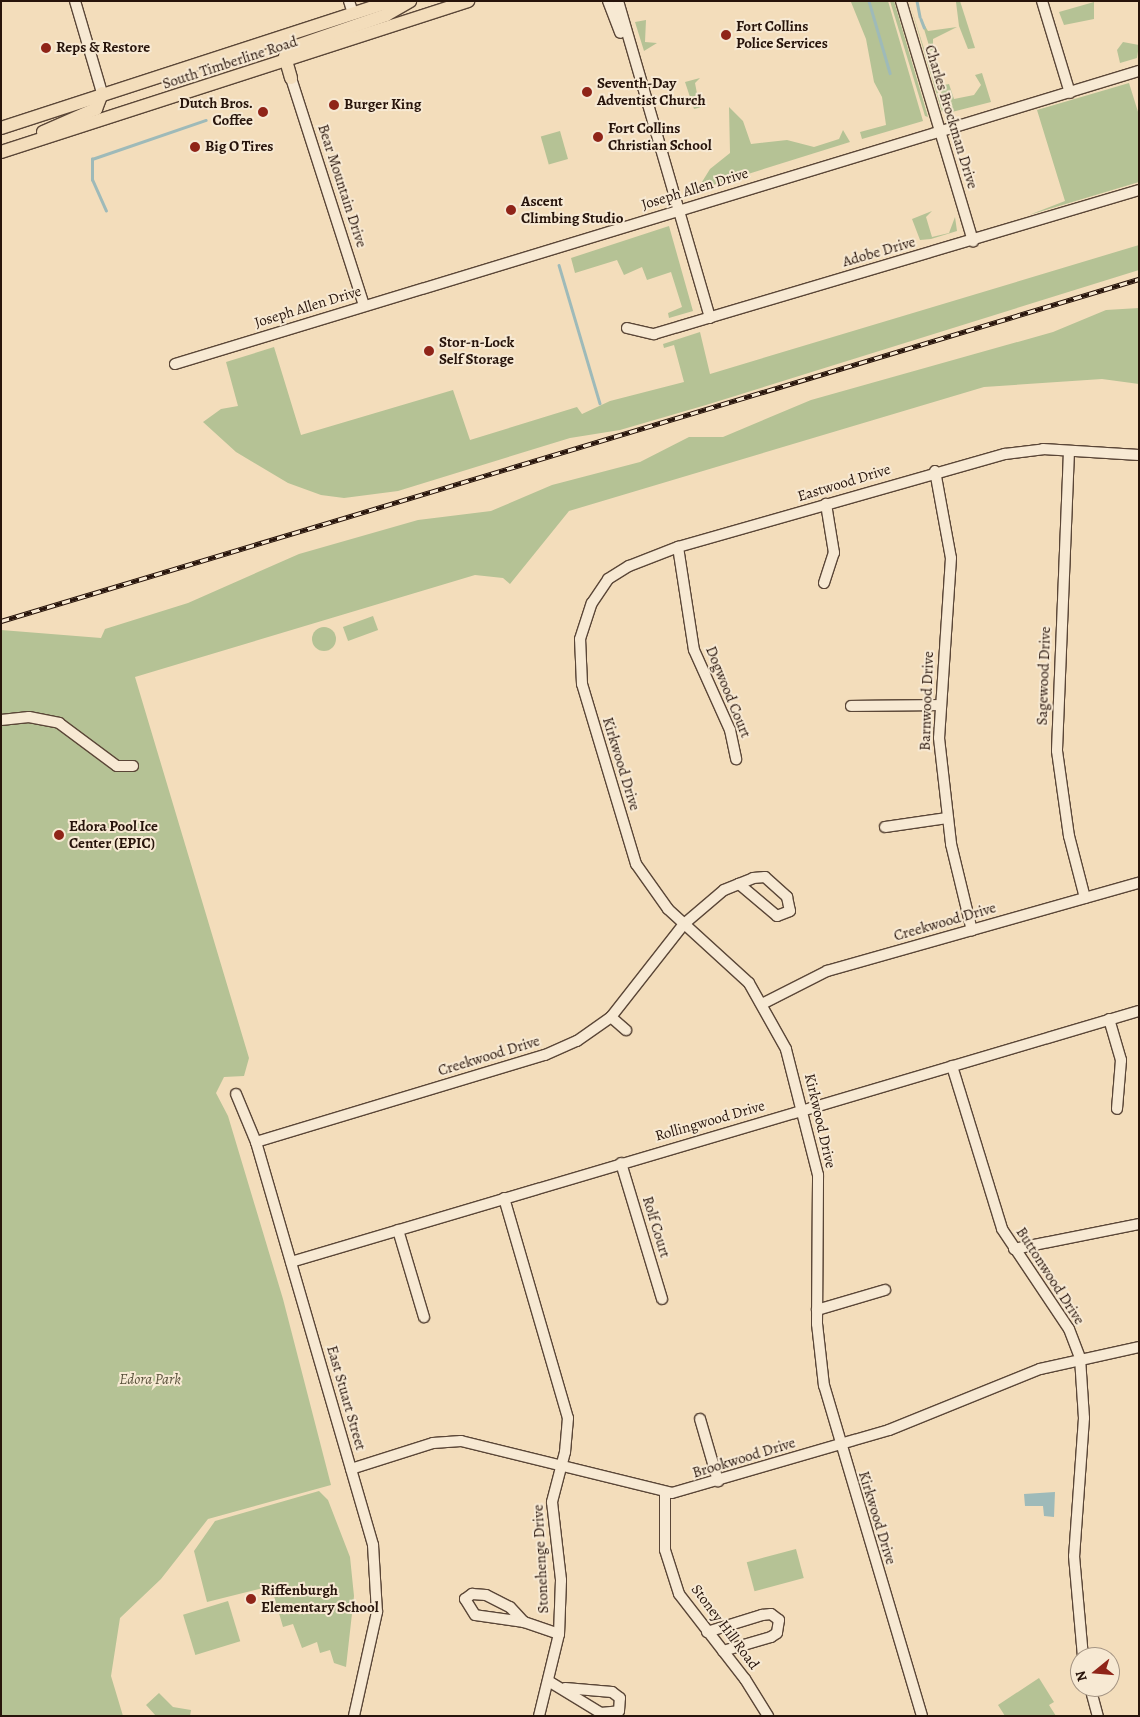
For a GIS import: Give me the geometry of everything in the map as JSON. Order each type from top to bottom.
[{"type":"main road","name":"South Timberline Road","points":[[4,128],[351,7],[391,1]]},
{"type":"main road","points":[[291,78],[285,52],[295,44],[386,15],[410,1]]},
{"type":"main road","name":"South Timberline Road","points":[[1,151],[286,62],[468,1]]},
{"type":"main road","points":[[1,151],[96,109],[102,93]]},
{"type":"street","points":[[75,1],[102,93]]},
{"type":"street","points":[[608,1],[632,62]]},
{"type":"street","points":[[618,1],[632,62],[710,318]]},
{"type":"street","name":"Charles Brockman Drive","points":[[901,1],[973,240]]},
{"type":"street","points":[[1042,1],[1070,92]]},
{"type":"street","name":"Joseph Allen Drive","points":[[175,364],[1139,71]]},
{"type":"street","name":"Bear Mountain Drive","points":[[291,78],[364,305]]},
{"type":"street","name":"Adobe Drive","points":[[627,328],[654,334],[1139,190]]},
{"type":"street","name":"Eastwood Drive","points":[[586,616],[608,579],[629,566],[678,548],[935,471],[1005,454],[1043,448],[1139,455]]},
{"type":"street","name":"Sagewood Drive","points":[[1069,451],[1056,692],[1058,751],[1069,836],[1085,898]]},
{"type":"street","name":"Barnwood Drive","points":[[935,471],[951,558],[940,705],[947,818],[972,930]]},
{"type":"street","points":[[824,583],[834,553],[826,504]]},
{"type":"street","name":"Dogwood Court","points":[[678,548],[694,650],[730,730],[736,759]]},
{"type":"street","name":"Kirkwood Drive","points":[[586,616],[580,639],[582,684],[636,864],[651,888],[684,924],[731,964],[764,1003],[786,1049],[805,1109],[821,1214],[817,1310],[824,1386],[839,1445],[922,1716]]},
{"type":"street","points":[[851,706],[940,705]]},
{"type":"street","points":[[1,720],[29,717],[59,723],[77,733],[103,758],[117,766],[133,766]]},
{"type":"street","points":[[886,827],[947,818]]},
{"type":"street","name":"Creekwood Drive","points":[[256,1142],[545,1055],[611,1017],[684,924],[724,890],[739,884],[765,877],[787,897],[790,910],[777,916],[739,884]]},
{"type":"street","name":"Creekwood Drive","points":[[764,1003],[813,975],[1139,883]]},
{"type":"street","name":"Rollingwood Drive","points":[[291,1262],[1139,1011]]},
{"type":"street","points":[[611,1017],[626,1030]]},
{"type":"street","points":[[1109,1020],[1121,1060],[1117,1109]]},
{"type":"street","name":"Buttonwood Drive","points":[[952,1066],[992,1201],[1014,1250],[1069,1329],[1080,1358],[1084,1418],[1074,1556],[1082,1647]]},
{"type":"street","name":"East Stuart Street","points":[[236,1094],[256,1142],[373,1545],[379,1590],[375,1636],[354,1716]]},
{"type":"street","name":"Rolf Court","points":[[621,1163],[662,1299]]},
{"type":"street","name":"Stonehenge Drive","points":[[504,1198],[567,1411],[562,1467],[552,1502],[561,1580],[559,1634],[550,1682],[538,1716]]},
{"type":"street","points":[[1014,1250],[1139,1224]]},
{"type":"street","points":[[398,1230],[424,1317]]},
{"type":"street","points":[[817,1310],[885,1290]]},
{"type":"street","name":"Brookwood Drive","points":[[351,1469],[447,1441],[475,1444],[665,1494],[718,1481],[839,1445],[922,1417],[1016,1377],[1080,1358],[1139,1347]]},
{"type":"street","points":[[700,1419],[718,1481]]},
{"type":"street","name":"Stoney Hill Road","points":[[665,1494],[667,1562],[680,1594],[723,1651],[768,1716]]},
{"type":"street","points":[[524,1622],[510,1607],[486,1595],[472,1594],[465,1599],[475,1615],[524,1622],[559,1634]]},
{"type":"street","points":[[707,1632],[762,1615],[771,1614],[779,1620],[777,1633],[771,1637],[723,1651]]},
{"type":"street","points":[[550,1682],[565,1688],[601,1713],[619,1711],[620,1698],[612,1692],[565,1688]]},
{"type":"street","points":[[1093,1697],[1098,1716]]},
{"type":"green space","points":[[888,1],[923,121],[862,139],[860,132],[886,125],[882,97],[874,82],[866,39],[851,2]]},
{"type":"green space","points":[[890,1],[894,1],[928,117],[925,116]]},
{"type":"green space","points":[[909,1],[943,109],[942,112]]},
{"type":"green space","points":[[960,1],[975,48],[968,49],[959,26],[956,2]]},
{"type":"green space","points":[[1094,2],[1094,19],[1064,25],[1059,12]]},
{"type":"green space","points":[[921,19],[928,31],[957,27],[933,39],[933,59]]},
{"type":"green space","points":[[646,20],[645,42],[657,43],[644,51],[635,22]]},
{"type":"green space","points":[[1123,42],[1139,45],[1137,58],[1120,63],[1117,50]]},
{"type":"green space","points":[[982,73],[991,102],[948,113],[939,86],[949,84],[954,99],[974,95],[981,85],[975,75]]},
{"type":"green space","points":[[700,78],[695,83],[699,104],[706,106],[694,109],[685,82]]},
{"type":"green space","points":[[1129,83],[1139,115],[1139,182],[1029,215],[1065,201],[1037,110]]},
{"type":"green space","points":[[729,107],[743,121],[751,144],[787,140],[814,147],[839,139],[843,130],[850,142],[697,190],[710,169],[730,153]]},
{"type":"green space","points":[[560,131],[568,159],[549,164],[541,137]]},
{"type":"green space","points":[[932,211],[926,217],[932,237],[949,233],[955,217],[957,231],[931,239],[920,240],[912,219]]},
{"type":"green space","points":[[669,226],[693,311],[669,318],[668,313],[682,307],[671,272],[647,280],[642,267],[624,275],[617,260],[575,273],[571,258]]},
{"type":"green space","points":[[1139,245],[1139,270],[706,405],[620,430],[570,438],[398,491],[344,498],[321,495],[288,483],[236,452],[203,422],[221,409],[238,406],[226,362],[274,347],[301,435],[453,390],[470,440],[577,407],[582,414],[610,401],[684,382],[674,345],[664,348],[663,344],[700,332],[710,374]]},
{"type":"green space","name":"Edora Park","points":[[1139,308],[1139,384],[1102,379],[984,387],[569,511],[510,584],[503,578],[475,575],[135,677],[249,1058],[244,1076],[224,1077],[216,1093],[228,1116],[283,1299],[331,1485],[208,1519],[161,1579],[120,1618],[111,1676],[123,1716],[1,1716],[1,630],[101,638],[105,629],[188,603],[299,554],[418,520],[491,511],[552,485],[640,462],[689,437],[723,437],[811,400],[1053,332],[1106,310]]},
{"type":"green space","points":[[373,616],[378,630],[348,641],[343,627]]},
{"type":"green space","points":[[324,627],[329,628],[335,634],[335,644],[329,650],[324,651],[319,650],[313,644],[312,639],[313,634],[319,628]]},
{"type":"green space","points":[[319,1491],[328,1500],[350,1557],[354,1596],[346,1667],[334,1663],[330,1650],[320,1653],[317,1642],[302,1648],[293,1624],[283,1627],[271,1586],[207,1602],[194,1551],[215,1521]]},
{"type":"green space","points":[[796,1549],[804,1578],[755,1591],[747,1562]]},
{"type":"green space","points":[[228,1601],[240,1641],[195,1655],[183,1615]]},
{"type":"green space","points":[[1039,1678],[1054,1702],[1049,1705],[1056,1716],[1005,1716],[998,1705]]},
{"type":"green space","points":[[159,1693],[173,1707],[191,1710],[190,1716],[156,1716],[146,1705]]},
{"type":"water","points":[[1055,1492],[1054,1517],[1044,1516],[1043,1506],[1025,1506],[1024,1494]]},
{"type":"waterway","points":[[869,1],[890,73]]},
{"type":"waterway","points":[[917,1],[920,17]]},
{"type":"waterway","points":[[921,19],[924,27]]},
{"type":"waterway","points":[[106,211],[92,180],[92,159],[206,120]]},
{"type":"waterway","points":[[559,265],[600,403]]},
{"type":"railway","points":[[1,621],[1139,279]]},
{"type":"place","name":"Fort Collins Police Services","points":[[726,35]]},
{"type":"place","name":"Reps & Restore","points":[[46,48]]},
{"type":"place","name":"Seventh-Day Adventist Church","points":[[587,92]]},
{"type":"place","name":"Burger King","points":[[334,105]]},
{"type":"place","name":"Dutch Bros. Coffee","points":[[263,112]]},
{"type":"place","name":"Fort Collins Christian School","points":[[598,137]]},
{"type":"place","name":"Big O Tires","points":[[195,147]]},
{"type":"place","name":"Ascent Climbing Studio","points":[[511,210]]},
{"type":"place","name":"Stor-n-Lock Self Storage","points":[[429,351]]},
{"type":"place","name":"Edora Pool Ice Center (EPIC)","points":[[59,835]]},
{"type":"place","name":"Riffenburgh Elementary School","points":[[251,1599]]}]
